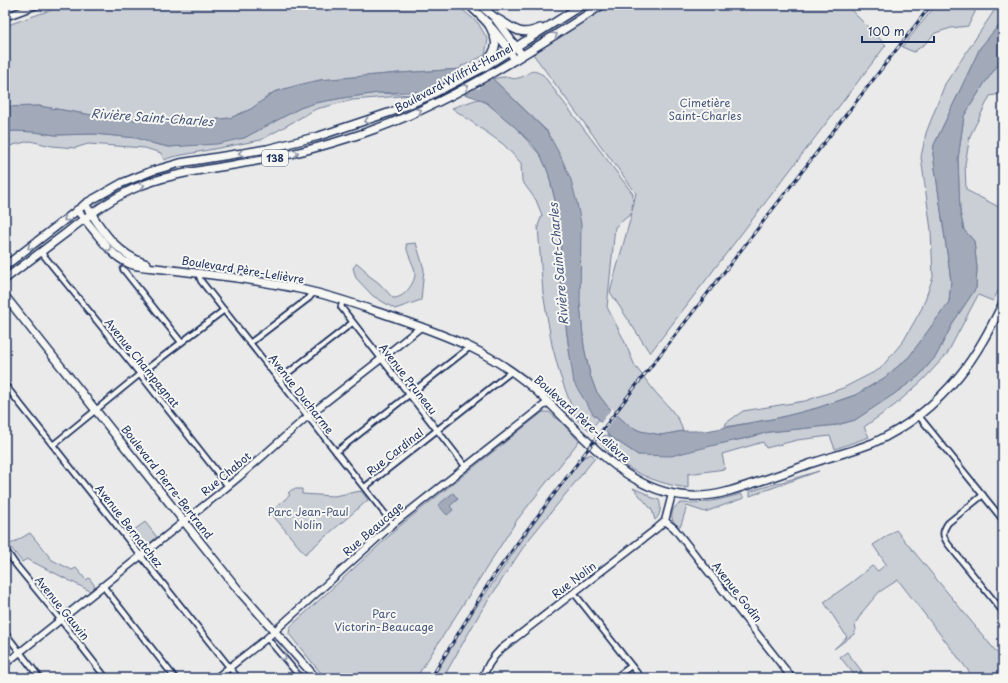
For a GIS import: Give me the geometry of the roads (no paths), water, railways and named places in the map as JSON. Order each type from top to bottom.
[{"type":"main road","points":[[469,5],[513,49],[522,55]]},
{"type":"main road","points":[[480,5],[494,17],[517,31],[532,31],[557,20]]},
{"type":"main road","name":"Boulevard Wilfrid-Hamel","points":[[5,266],[85,204],[122,183],[152,171],[190,161],[267,149],[319,136],[392,112],[429,96],[481,69],[582,5]]},
{"type":"main road","name":"Boulevard Wilfrid-Hamel","points":[[5,279],[91,214],[117,197],[134,189],[151,182],[180,174],[273,158],[322,146],[390,124],[440,101],[492,73],[602,5]]},
{"type":"main road","points":[[494,17],[513,49],[515,60]]},
{"type":"main road","points":[[481,69],[491,57],[495,49],[495,38],[488,23]]},
{"type":"main road","name":"Boulevard Père-Lelièvre","points":[[85,204],[115,246],[139,262],[162,268]]},
{"type":"main road","name":"Boulevard Père-Lelièvre","points":[[77,210],[109,249],[122,261],[129,264],[272,283],[314,292],[343,300],[421,327],[470,347],[490,357],[512,371],[548,402],[591,445],[618,468],[646,485],[672,494],[688,496],[707,496],[731,491],[869,444],[893,433],[918,415],[945,392],[967,366],[986,337],[1003,304]]},
{"type":"main road","name":"Boulevard Pierre-Bertrand","points":[[5,296],[240,592],[316,678]]},
{"type":"street","points":[[5,17],[37,5]]},
{"type":"street","name":"Avenue Champagnat","points":[[41,252],[228,486]]},
{"type":"street","points":[[123,270],[181,342]]},
{"type":"street","name":"Avenue Ducharme","points":[[198,273],[201,281],[393,524]]},
{"type":"street","points":[[250,343],[310,298],[314,292]]},
{"type":"street","name":"Avenue Pruneau","points":[[343,300],[341,307],[352,323],[466,467]]},
{"type":"street","points":[[53,445],[140,374],[224,310]]},
{"type":"street","points":[[279,380],[352,323]]},
{"type":"street","name":"Rue Chabot","points":[[5,664],[228,486],[308,416],[421,327]]},
{"type":"street","points":[[336,452],[470,347]]},
{"type":"street","name":"Rue Cardinal","points":[[365,488],[512,371]]},
{"type":"street","name":"Avenue Bernatchez","points":[[5,385],[238,678]]},
{"type":"street","name":"Rue Beaucage","points":[[216,678],[267,638],[393,524],[548,402]]},
{"type":"street","points":[[918,415],[1003,520]]},
{"type":"street","points":[[665,521],[672,494]]},
{"type":"street","points":[[983,495],[948,523],[943,534],[948,544],[1003,612]]},
{"type":"street","name":"Rue Nolin","points":[[483,678],[490,661],[500,649],[656,530],[665,521]]},
{"type":"street","name":"Avenue Godin","points":[[665,521],[674,528],[792,678]]},
{"type":"street","name":"Avenue Gauvin","points":[[5,550],[106,678]]},
{"type":"street","points":[[103,586],[175,678]]},
{"type":"street","points":[[574,592],[641,678]]},
{"type":"street","points":[[5,633],[40,678]]},
{"type":"street","points":[[267,638],[301,678]]},
{"type":"street","points":[[615,678],[631,666]]},
{"type":"water","name":"Rivière Saint-Charles","points":[[1003,20],[1003,58],[984,84],[964,116],[958,159],[960,212],[964,230],[974,241],[977,268],[976,288],[954,321],[936,356],[919,376],[855,420],[837,425],[769,432],[671,456],[638,455],[608,435],[599,419],[593,414],[574,383],[559,270],[561,243],[560,227],[548,172],[541,156],[534,146],[487,103],[477,98],[464,94],[413,92],[378,93],[343,98],[315,103],[300,108],[244,138],[217,144],[169,147],[137,138],[94,134],[55,135],[35,132],[5,132],[5,107],[39,106],[115,119],[210,120],[230,118],[251,109],[274,92],[320,80],[462,69],[478,70],[493,79],[548,133],[571,180],[581,224],[580,304],[584,347],[590,375],[596,391],[607,406],[628,425],[640,431],[661,435],[683,431],[706,431],[778,418],[817,408],[856,395],[884,378],[909,357],[949,302],[951,281],[933,154],[934,145],[980,48]]},
{"type":"water","points":[[453,493],[458,499],[450,506],[453,510],[447,515],[438,505]]},
{"type":"railway","points":[[431,678],[490,581],[521,538],[628,396],[931,5]]},
{"type":"park label","name":"Cimetière Saint-Charles","points":[[705,109]]},
{"type":"park label","name":"Parc Jean-Paul Nolin","points":[[308,518]]},
{"type":"park label","name":"Parc Victorin-Beaucage","points":[[384,620]]}]
